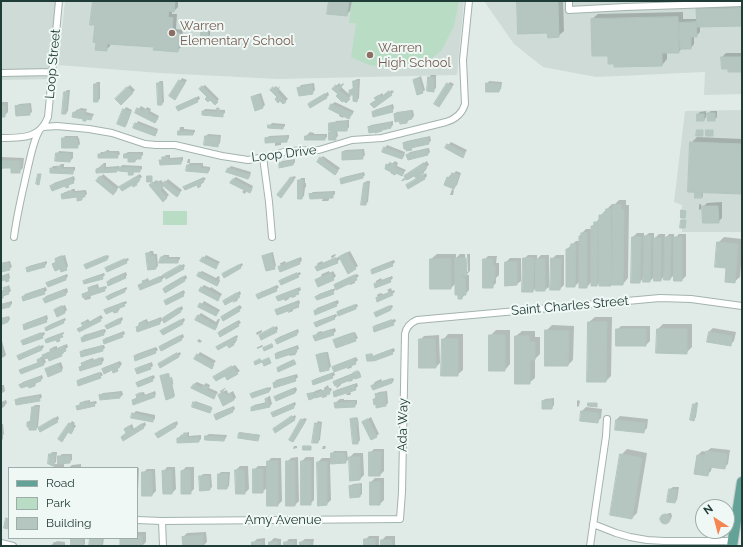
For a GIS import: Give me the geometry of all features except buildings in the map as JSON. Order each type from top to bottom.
[{"type":"main road","points":[[732,544],[742,482]]},
{"type":"street","name":"Loop Street","points":[[14,237],[16,219],[32,149],[36,135],[46,123],[48,117],[59,1]]},
{"type":"street","name":"Loop Drive","points":[[1,138],[26,137],[41,129],[55,126],[89,129],[145,144],[175,145],[248,160],[288,151],[324,149],[352,140],[382,138],[446,122],[455,118],[462,112],[464,104],[463,68],[469,1]]},
{"type":"street","points":[[569,1],[569,10],[742,3]]},
{"type":"street","points":[[1,73],[53,72]]},
{"type":"street","points":[[263,157],[268,189],[272,237]]},
{"type":"street","name":"Saint Charles Street","points":[[405,334],[409,324],[417,320],[660,298],[691,299],[742,306]]},
{"type":"street","name":"Ada Way","points":[[401,516],[405,334]]},
{"type":"street","points":[[590,546],[606,436],[607,419]]},
{"type":"street","name":"Amy Avenue","points":[[138,520],[400,519],[401,516]]},
{"type":"street","points":[[162,521],[163,546]]},
{"type":"street","points":[[593,524],[616,533],[647,540],[732,544]]},
{"type":"street","points":[[1,542],[13,546]]},
{"type":"shaded area","points":[[1,1],[60,1],[52,79],[1,80]]},
{"type":"shaded area","points":[[65,1],[464,1],[457,75],[278,79],[160,73],[58,65]]},
{"type":"shaded area","points":[[484,1],[742,1],[742,94],[704,95],[705,72],[596,77],[543,67],[514,44]]},
{"type":"shaded area","points":[[742,110],[742,232],[682,232],[682,205],[674,202],[685,111]]},
{"type":"green space","points":[[352,1],[459,1],[454,26],[441,51],[432,58],[397,68],[369,65],[351,57],[356,25],[355,23],[349,23]]},
{"type":"green space","points":[[163,211],[187,211],[187,225],[163,225]]},
{"type":"place","name":"Warren Elementary School","points":[[172,33]]},
{"type":"place","name":"Warren High School","points":[[370,55]]}]
